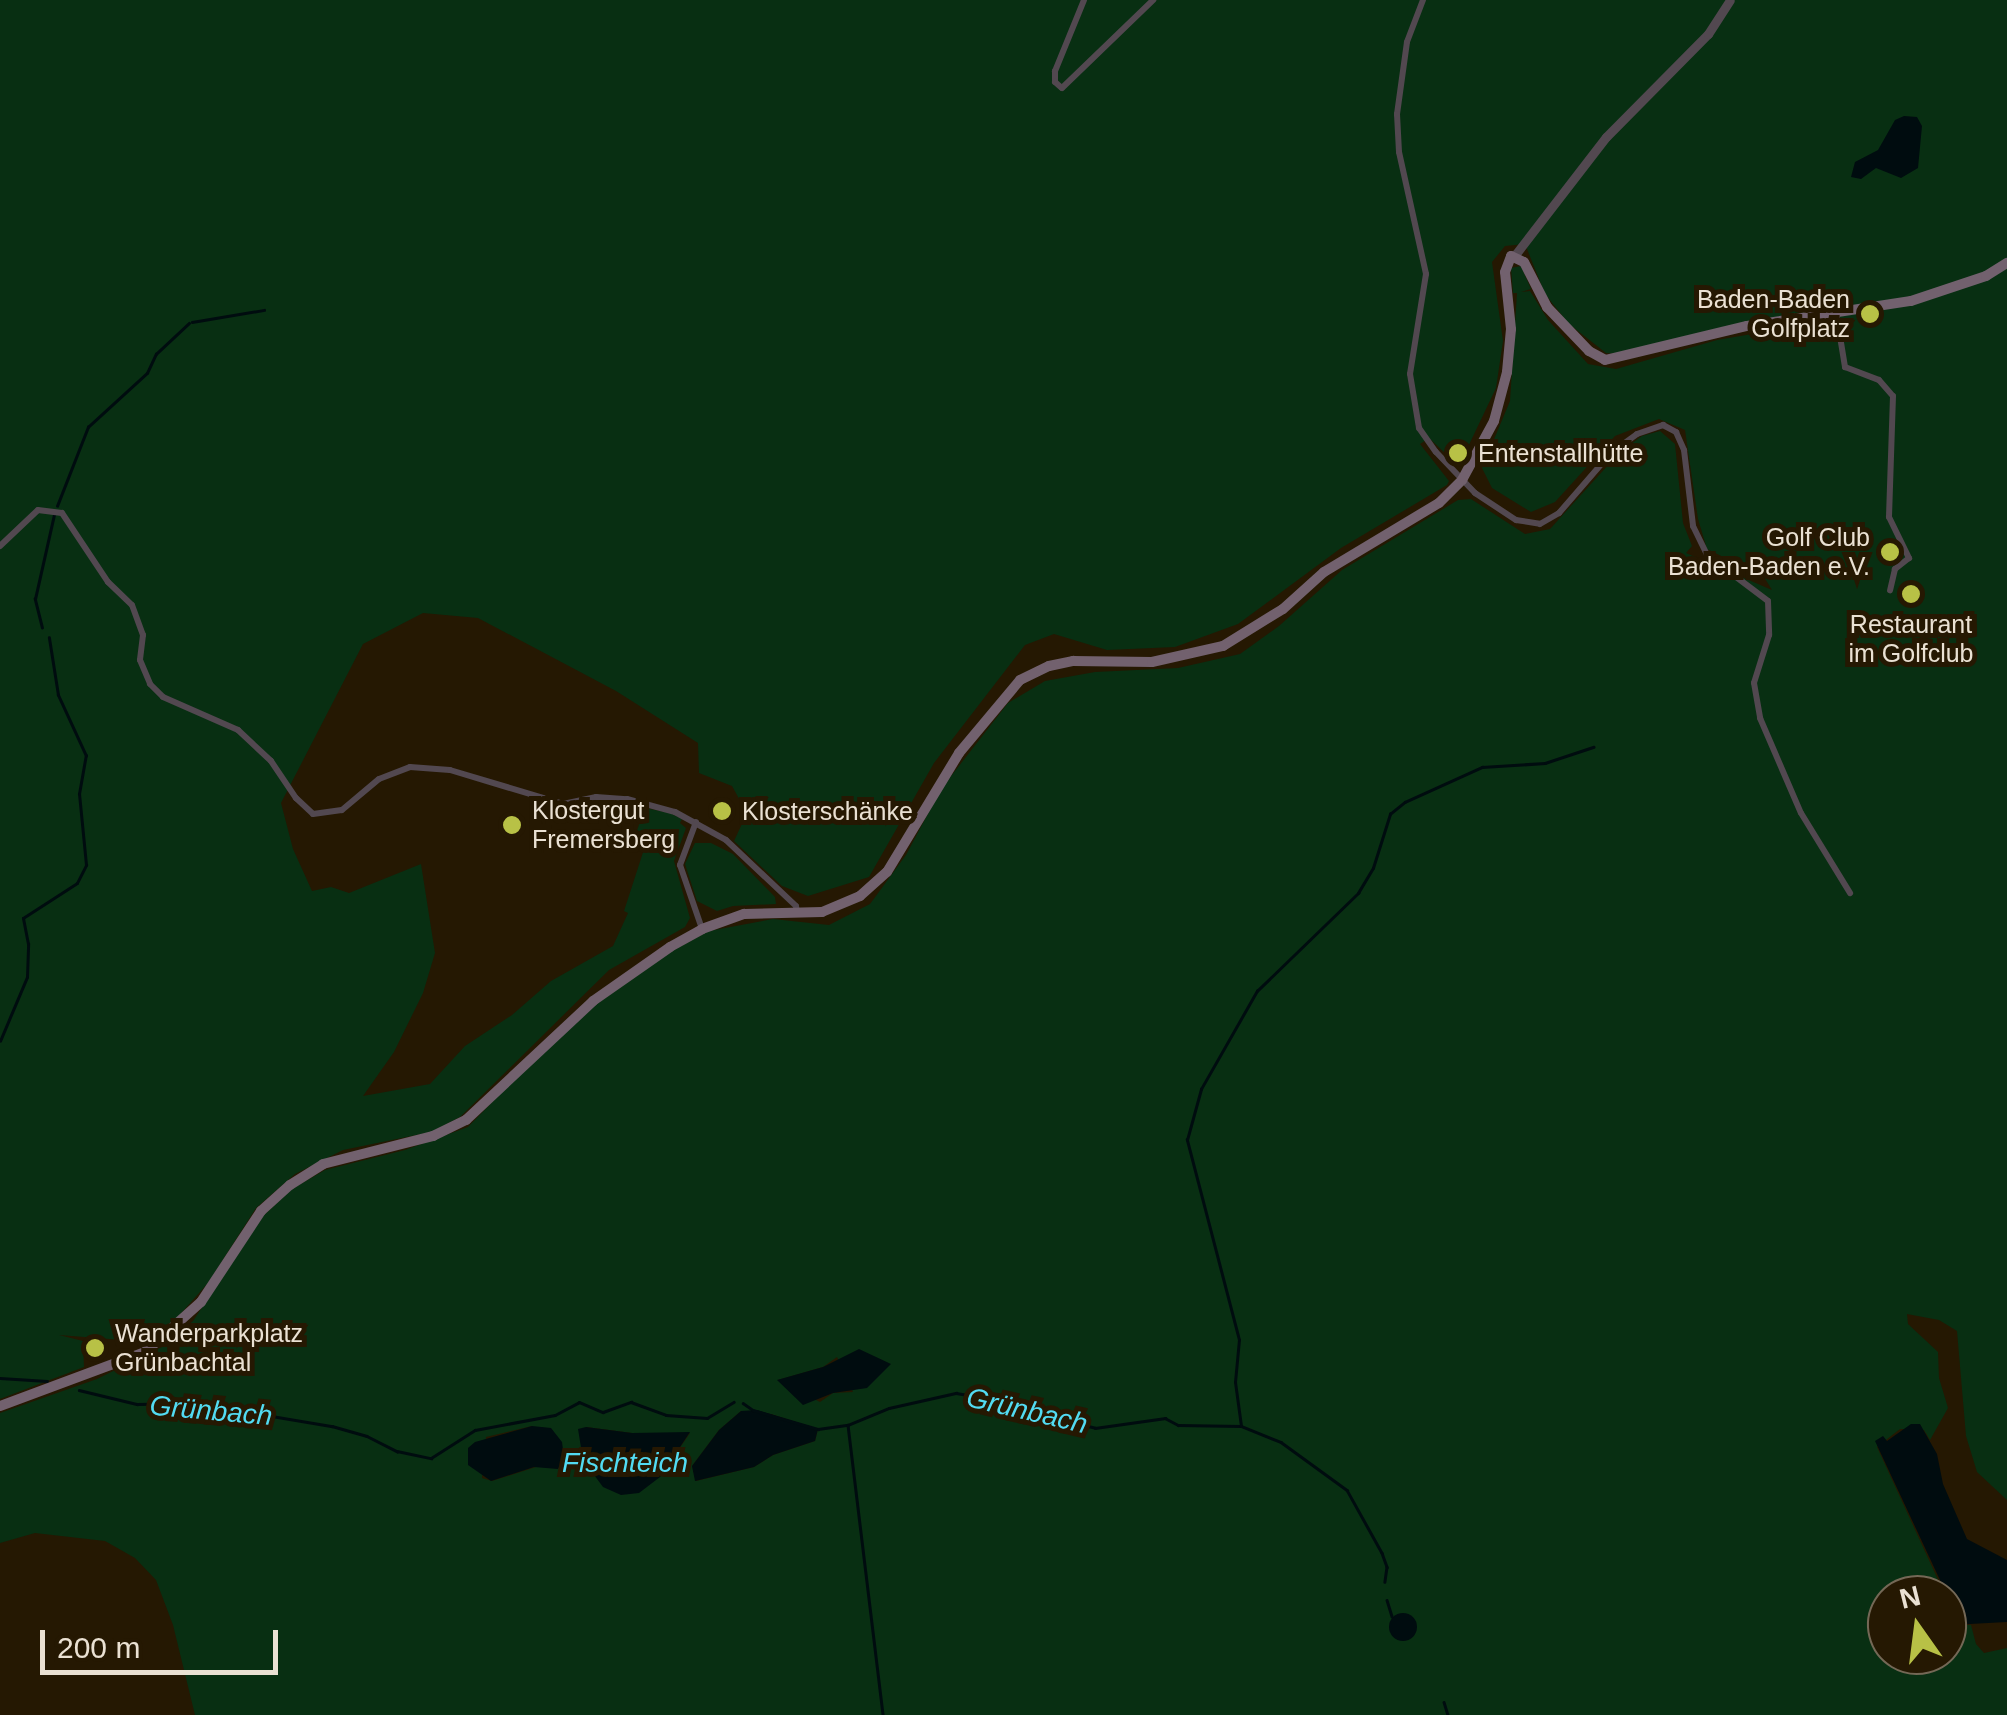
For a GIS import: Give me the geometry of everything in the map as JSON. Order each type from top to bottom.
[{"type":"main road","points":[[0,1406],[146,1352],[201,1302],[262,1210],[290,1185],[323,1164],[433,1136],[466,1120],[593,1001],[702,928],[758,911],[797,912],[850,904],[887,872],[958,753],[1020,680],[1061,663],[1178,658],[1242,638],[1324,572],[1439,503],[1462,480],[1494,422],[1508,372],[1510,329],[1504,272],[1508,258],[1515,255],[1524,262],[1547,307],[1589,351],[1605,360],[1748,326],[1911,302],[1986,276],[2007,263]]},
{"type":"street","points":[[1084,0],[1055,71],[1055,82],[1062,88],[1154,0]]},
{"type":"street","points":[[1423,0],[1407,42],[1397,114],[1398,152],[1426,274],[1410,374],[1420,428],[1462,480],[1516,520],[1540,524],[1559,513],[1611,452],[1637,434],[1663,425],[1676,432],[1684,450],[1693,526],[1707,555],[1768,601],[1769,635],[1754,684],[1760,718],[1801,813],[1850,893]]},
{"type":"street","points":[[1515,255],[1606,136],[1708,34],[1730,0]]},
{"type":"street","points":[[1836,312],[1846,368],[1879,380],[1893,396],[1889,517],[1908,558],[1896,568],[1890,590]]},
{"type":"street","points":[[0,546],[38,510],[62,513],[108,582],[132,604],[142,635],[140,660],[150,684],[163,697],[238,730],[271,760],[296,798],[313,814],[342,810],[379,778],[410,767],[450,770],[564,804],[596,797],[627,800],[696,822],[748,860],[797,912]]},
{"type":"street","points":[[696,822],[680,864],[702,928]]},
{"type":"green space","points":[[0,0],[2007,0],[2007,1500],[1977,1472],[1966,1436],[1957,1331],[1939,1320],[1907,1314],[1908,1324],[1938,1352],[1939,1378],[1948,1408],[1930,1440],[1924,1430],[1900,1429],[1877,1447],[1936,1575],[1867,1575],[1867,1675],[1967,1675],[1967,1625],[1971,1625],[1976,1644],[1984,1653],[2007,1648],[2007,1715],[195,1715],[173,1625],[156,1580],[135,1558],[105,1541],[35,1533],[0,1543],[0,1413],[97,1379],[162,1347],[193,1321],[263,1216],[292,1189],[325,1170],[405,1150],[468,1127],[544,1049],[594,1006],[672,951],[709,931],[773,919],[829,925],[870,904],[906,855],[941,789],[1008,703],[1045,681],[1095,672],[1178,668],[1240,654],[1279,626],[1342,570],[1458,500],[1471,499],[1525,534],[1550,529],[1620,452],[1642,436],[1660,431],[1675,444],[1683,523],[1692,546],[1686,553],[1772,590],[1764,577],[1707,549],[1698,519],[1685,430],[1659,419],[1615,436],[1555,502],[1531,512],[1492,488],[1482,468],[1510,401],[1517,293],[1513,293],[1511,268],[1521,266],[1531,289],[1521,292],[1530,291],[1548,320],[1588,364],[1616,369],[1717,340],[1817,323],[1820,311],[1617,354],[1606,353],[1569,324],[1545,294],[1525,244],[1505,246],[1492,262],[1503,341],[1496,388],[1467,449],[1458,448],[1447,455],[1429,438],[1420,444],[1449,481],[1447,485],[1341,548],[1238,624],[1175,647],[1107,650],[1054,634],[1025,645],[934,763],[869,877],[808,896],[782,886],[734,841],[747,813],[732,786],[699,773],[698,743],[616,691],[478,618],[423,613],[363,644],[281,803],[293,849],[312,891],[331,887],[349,893],[421,864],[435,953],[423,993],[394,1052],[363,1096],[430,1084],[465,1046],[512,1015],[551,981],[613,946],[628,913],[624,911],[647,840],[635,836],[645,808],[670,813],[682,819],[680,823],[686,828],[674,861],[690,918],[685,927],[609,970],[460,1117],[431,1132],[343,1150],[295,1174],[256,1208],[208,1283],[167,1329],[135,1341],[59,1335],[83,1341],[84,1367],[0,1399]],"holes":[[[837,1357],[853,1392],[833,1393],[820,1402],[778,1380],[823,1367]],[[741,1411],[771,1414],[818,1429],[815,1441],[773,1455],[754,1467],[696,1481],[692,1466],[719,1430]],[[532,1426],[558,1469],[542,1465],[492,1481],[482,1478],[486,1437]],[[586,1427],[632,1433],[690,1433],[660,1477]]]},
{"type":"green space","points":[[695,843],[711,843],[733,854],[775,897],[776,904],[733,906],[717,911],[697,901],[685,864]]},
{"type":"water","points":[[1917,117],[1922,126],[1918,168],[1901,178],[1876,168],[1861,179],[1851,177],[1855,162],[1878,150],[1895,120]]},
{"type":"water","points":[[859,1349],[891,1364],[867,1388],[833,1393],[803,1405],[777,1380],[823,1367]]},
{"type":"water","name":"Fischteich","points":[[757,1410],[818,1429],[815,1441],[773,1455],[754,1467],[695,1481],[692,1466],[719,1430],[741,1411]]},
{"type":"water","points":[[1911,1424],[1920,1424],[1937,1454],[1943,1484],[1967,1539],[2007,1560],[2007,1622],[1967,1624],[1967,1575],[1938,1575],[1875,1441],[1883,1436],[1887,1441]]},
{"type":"water","name":"Fischteich","points":[[532,1426],[551,1428],[562,1442],[564,1458],[558,1469],[534,1467],[491,1481],[468,1465],[468,1448],[475,1442]]},
{"type":"water","name":"Fischteich","points":[[578,1429],[632,1433],[690,1432],[660,1477],[639,1493],[621,1495],[603,1487],[583,1460]]},
{"type":"water","points":[[1403,1613],[1413,1617],[1417,1627],[1413,1637],[1403,1641],[1393,1637],[1389,1627],[1393,1617]]},
{"type":"waterway","points":[[192,322],[264,310]]},
{"type":"waterway","points":[[57,506],[88,427],[147,373],[156,354],[189,323]]},
{"type":"waterway","points":[[42,628],[35,599],[54,515]]},
{"type":"waterway","points":[[0,1041],[27,977],[28,944],[23,918],[77,883],[86,865],[79,794],[86,756],[58,695],[49,638]]},
{"type":"waterway","points":[[1241,1426],[1235,1382],[1239,1340],[1187,1140],[1201,1089],[1257,991],[1358,893],[1373,868],[1390,814],[1405,802],[1482,767],[1545,763],[1593,747]]},
{"type":"waterway","name":"Grünbach","points":[[0,1378],[47,1381]]},
{"type":"waterway","name":"Grünbach","points":[[79,1390],[137,1404],[194,1403],[332,1426],[367,1436],[397,1451],[431,1458],[475,1430],[555,1415],[579,1402],[603,1412],[631,1402],[666,1415],[707,1418],[734,1402]]},
{"type":"waterway","name":"Grünbach","points":[[743,1403],[753,1410],[818,1429],[848,1425],[889,1408],[956,1393],[1035,1406],[1053,1411],[1060,1419],[1095,1428],[1165,1418],[1178,1425],[1241,1426],[1281,1442],[1347,1490],[1382,1553],[1387,1567],[1385,1582]]},
{"type":"waterway","points":[[848,1425],[883,1715]]},
{"type":"waterway","name":"Grünbach","points":[[1387,1600],[1392,1616]]},
{"type":"waterway","name":"Grünbach","points":[[1444,1702],[1448,1715]]},
{"type":"place","name":"Baden-Baden Golfplatz","points":[[1870,314]]},
{"type":"place","name":"Entenstallhütte","points":[[1458,453]]},
{"type":"place","name":"Golf Club Baden-Baden e.V.","points":[[1890,552]]},
{"type":"place","name":"Restaurant im Golfclub","points":[[1911,594]]},
{"type":"place","name":"Klosterschänke","points":[[722,811]]},
{"type":"place","name":"Klostergut Fremersberg","points":[[512,825]]},
{"type":"place","name":"Wanderparkplatz Grünbachtal","points":[[95,1348]]}]
